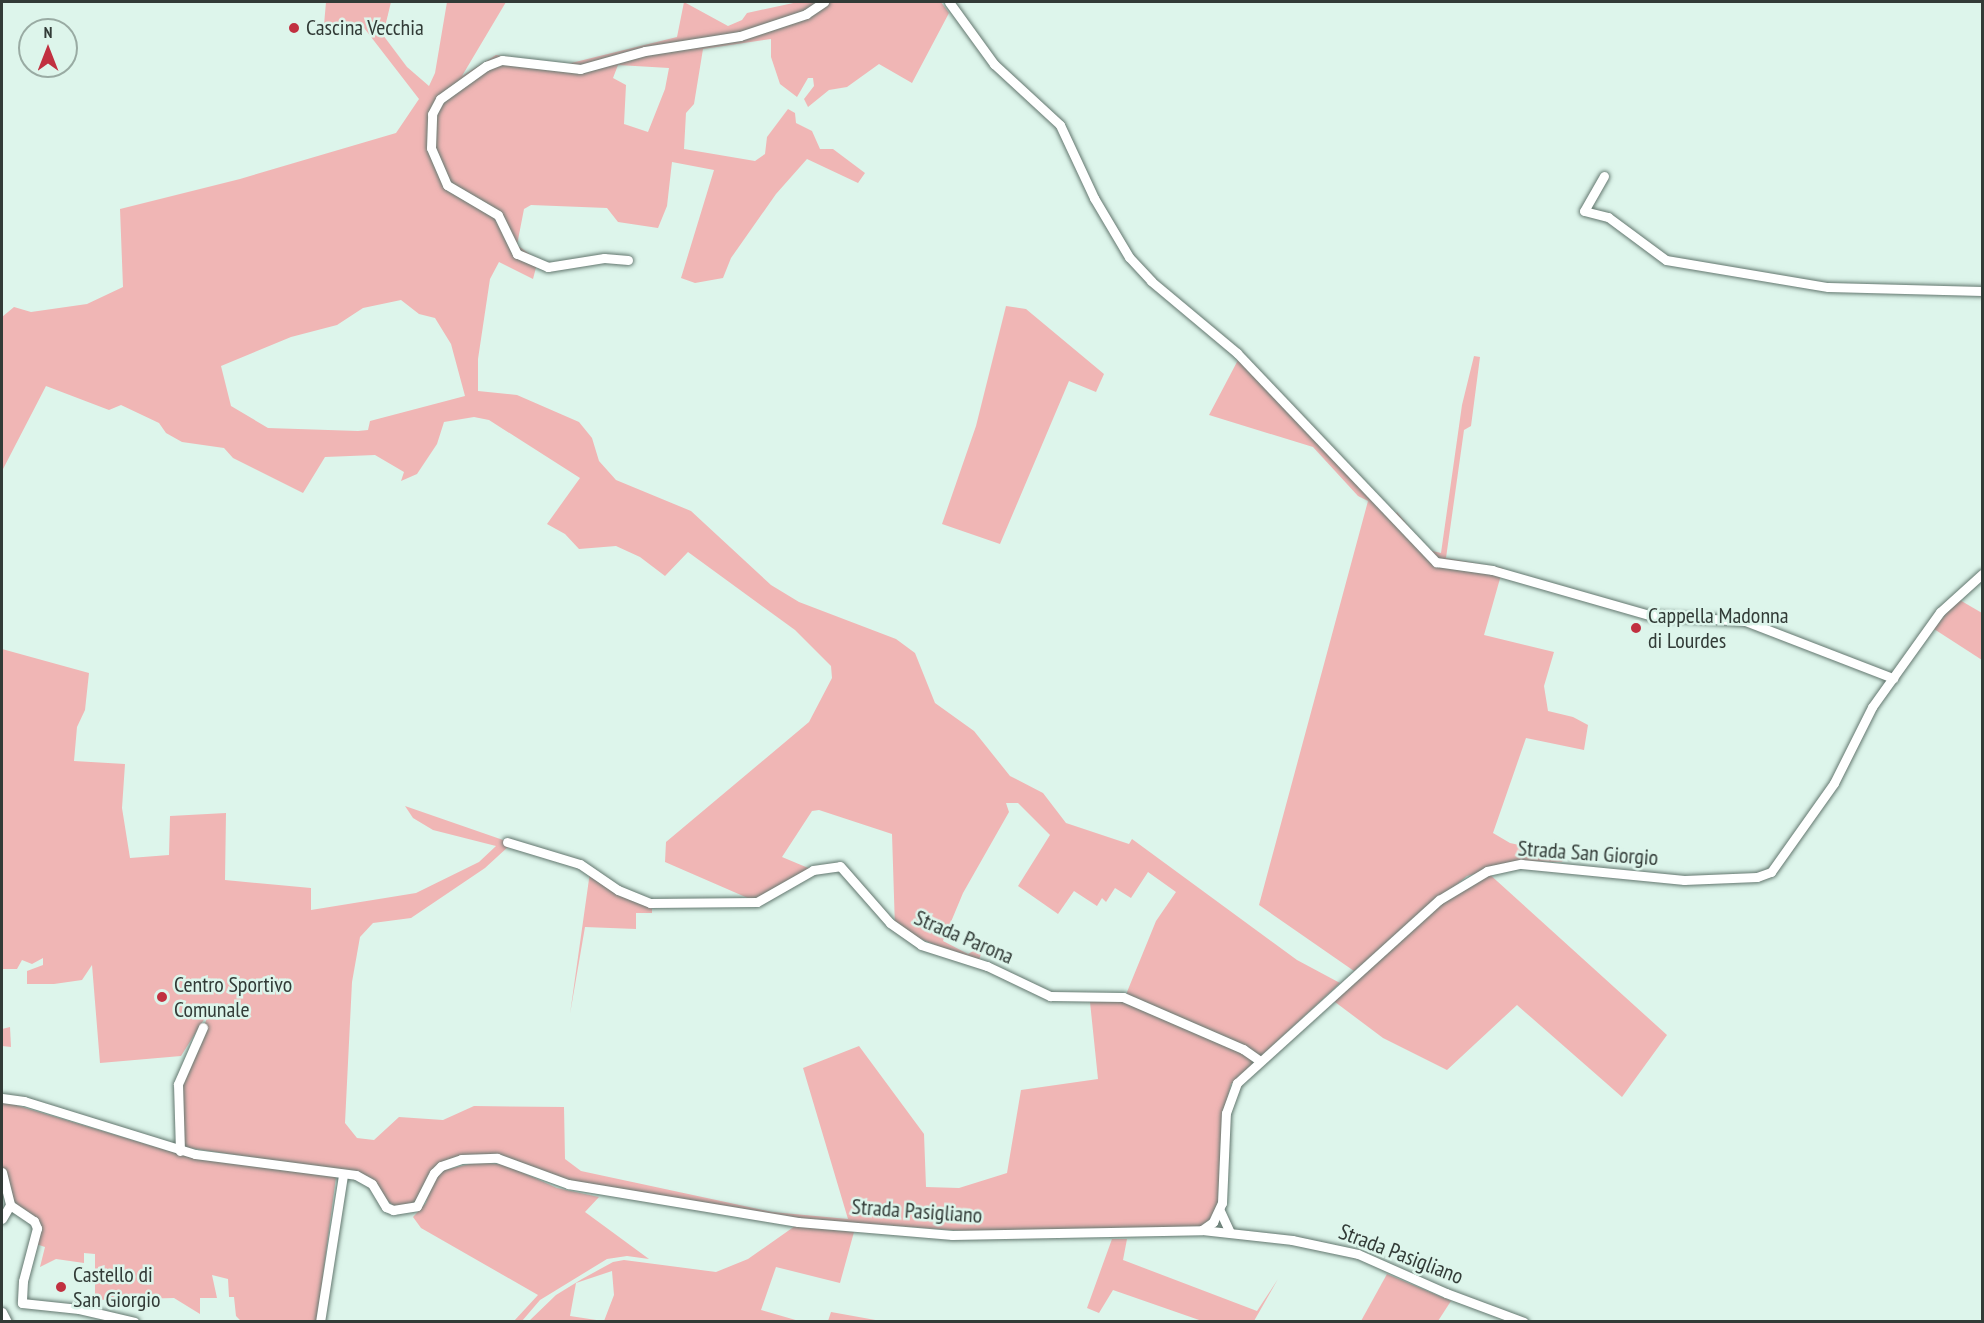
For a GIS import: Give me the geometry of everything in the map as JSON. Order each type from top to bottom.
[{"type":"street","points":[[628,260],[604,258],[548,267],[517,254],[498,215],[447,185],[431,148],[432,114],[440,99],[486,66],[502,60],[580,69],[645,51],[740,36],[806,14],[824,2]]},
{"type":"street","points":[[949,2],[994,64],[1060,125],[1094,198],[1129,257],[1150,281],[1237,353],[1417,546],[1436,562],[1492,570],[1572,596],[1667,618],[1745,621],[1893,678]]},
{"type":"street","points":[[1604,176],[1579,211],[1608,217],[1655,254],[1682,264],[1828,287],[1983,291]]},
{"type":"street","name":"Strada San Giorgio","points":[[1230,1232],[1220,1211],[1228,1100],[1237,1083],[1259,1060],[1439,900],[1486,871],[1536,865],[1684,880],[1757,878],[1771,872],[1834,783],[1860,724],[1940,612],[1983,574]]},
{"type":"street","name":"Strada Parona","points":[[507,842],[580,864],[618,890],[650,903],[757,903],[813,870],[840,866],[890,923],[921,945],[987,966],[1050,996],[1123,997],[1243,1049],[1259,1060]]},
{"type":"street","points":[[180,1150],[178,1084],[203,1027]]},
{"type":"street","points":[[2,1098],[24,1101],[180,1150],[343,1175],[320,1322]]},
{"type":"street","name":"Strada Pasigliano","points":[[343,1175],[365,1178],[386,1207],[403,1212],[423,1200],[434,1173],[441,1166],[485,1157],[515,1162],[567,1184],[798,1222],[993,1236],[1203,1230],[1230,1232],[1316,1244],[1358,1254],[1446,1293],[1524,1322]]},
{"type":"street","points":[[2,1172],[6,1212],[2,1225]]},
{"type":"street","points":[[1203,1230],[1220,1211]]},
{"type":"street","points":[[6,1212],[34,1221],[37,1228],[22,1281],[22,1303],[79,1309],[135,1322]]},
{"type":"street","points":[[2,1312],[7,1322]]},
{"type":"shaded area","points":[[326,2],[391,2],[383,35],[407,67],[429,86],[435,73],[447,2],[506,2],[462,76],[496,55],[563,65],[677,37],[684,2],[728,26],[742,20],[747,13],[798,2],[941,2],[949,13],[912,83],[879,64],[847,87],[829,90],[808,107],[804,99],[814,86],[813,78],[808,78],[797,97],[780,84],[771,57],[771,39],[703,49],[694,104],[686,113],[684,149],[755,161],[765,154],[767,137],[788,109],[795,113],[796,123],[812,131],[820,149],[833,149],[865,173],[858,183],[807,159],[776,194],[731,258],[723,278],[695,283],[681,278],[714,170],[672,162],[667,206],[658,228],[618,222],[607,208],[531,205],[524,209],[517,245],[538,260],[533,279],[499,262],[490,279],[478,359],[478,391],[517,395],[579,422],[592,438],[599,461],[616,480],[691,511],[771,585],[799,602],[896,639],[915,653],[935,703],[974,731],[1010,776],[1043,793],[1066,823],[1129,844],[1132,839],[1297,960],[1340,983],[1231,1084],[1222,1121],[1218,1205],[1211,1220],[1199,1230],[993,1233],[799,1219],[569,1182],[490,1155],[441,1163],[419,1198],[409,1207],[396,1208],[380,1194],[371,1178],[361,1174],[183,1147],[178,1095],[210,1010],[181,1056],[100,1063],[92,965],[82,980],[54,984],[27,984],[27,971],[43,965],[43,958],[32,964],[22,960],[17,969],[2,969],[2,649],[89,673],[85,710],[77,727],[74,761],[125,764],[122,808],[130,858],[169,855],[170,816],[226,813],[225,880],[311,888],[311,910],[416,893],[479,862],[496,846],[433,830],[413,818],[405,806],[506,841],[509,846],[485,868],[411,918],[373,923],[360,937],[352,982],[345,1123],[357,1138],[374,1140],[399,1117],[443,1120],[474,1106],[564,1107],[565,1159],[581,1171],[772,1212],[848,1219],[803,1068],[859,1046],[924,1134],[926,1187],[959,1188],[1007,1173],[1021,1090],[1098,1079],[1090,1002],[1093,998],[1127,1001],[1127,992],[1156,921],[1176,892],[1148,872],[1131,898],[1115,888],[1106,902],[1102,898],[1097,906],[1074,891],[1058,914],[1018,886],[1050,835],[1018,803],[1006,803],[1009,812],[963,893],[943,941],[968,954],[984,945],[978,963],[895,928],[892,834],[819,810],[812,811],[782,857],[813,870],[757,902],[665,862],[666,842],[809,722],[832,678],[831,666],[795,630],[688,552],[665,576],[640,557],[616,546],[579,549],[565,534],[547,524],[580,478],[489,420],[474,417],[444,422],[437,444],[417,474],[401,481],[404,472],[375,455],[325,457],[303,493],[233,458],[224,448],[182,442],[166,433],[159,423],[121,405],[109,410],[46,386],[2,471],[2,317],[14,307],[31,312],[87,304],[123,287],[120,209],[240,179],[396,133],[419,99],[361,24],[324,25]],"holes":[[[618,65],[669,68],[665,89],[648,132],[624,124],[626,85],[613,78]],[[401,300],[419,314],[435,318],[451,344],[465,396],[370,421],[368,430],[358,431],[268,428],[231,406],[221,366],[291,337],[337,325],[363,308]]]},
{"type":"shaded area","points":[[1006,306],[1026,309],[1104,374],[1096,392],[1069,381],[1000,544],[942,524],[976,426]]},
{"type":"shaded area","points":[[1474,356],[1480,357],[1471,426],[1464,430],[1446,558],[1503,568],[1484,635],[1554,652],[1544,686],[1548,711],[1573,717],[1588,725],[1584,750],[1526,738],[1493,833],[1510,843],[1566,855],[1562,862],[1524,861],[1467,876],[1354,971],[1259,905],[1368,501],[1358,496],[1313,447],[1209,415],[1238,360],[1391,520],[1397,512],[1428,550],[1441,553],[1462,405]]},
{"type":"shaded area","points":[[1958,599],[1982,613],[1982,660],[1934,629]]},
{"type":"shaded area","points":[[590,872],[652,906],[652,913],[636,913],[636,929],[585,927],[570,1014]]},
{"type":"shaded area","points":[[1487,872],[1667,1035],[1622,1097],[1517,1005],[1447,1070],[1383,1038],[1331,999],[1441,901]]},
{"type":"shaded area","points":[[10,1027],[11,1047],[2,1046],[2,1029]]},
{"type":"shaded area","points":[[2,1101],[189,1157],[336,1177],[317,1321],[241,1321],[236,1316],[234,1297],[229,1297],[228,1279],[212,1275],[217,1298],[200,1298],[200,1314],[174,1298],[95,1300],[95,1254],[84,1253],[84,1263],[56,1259],[40,1267],[45,1247],[36,1244],[38,1223],[11,1203],[2,1168]]},
{"type":"shaded area","points":[[478,1162],[506,1165],[557,1188],[599,1197],[585,1212],[649,1259],[627,1256],[607,1259],[540,1300],[522,1321],[514,1321],[538,1295],[421,1228],[413,1217],[426,1203],[432,1181],[441,1171]]},
{"type":"shaded area","points":[[795,1226],[854,1232],[840,1283],[776,1267],[761,1310],[799,1321],[604,1321],[614,1295],[612,1271],[576,1283],[570,1316],[603,1321],[528,1322],[556,1295],[582,1279],[613,1262],[624,1260],[716,1272],[748,1259]]},
{"type":"shaded area","points":[[1112,1239],[1127,1239],[1123,1260],[1257,1311],[1278,1279],[1254,1321],[1202,1321],[1113,1290],[1099,1313],[1087,1308]]},
{"type":"shaded area","points":[[1387,1274],[1451,1301],[1438,1321],[1361,1321]]},
{"type":"shaded area","points":[[831,1312],[881,1321],[828,1321]]},
{"type":"place","name":"Cascina Vecchia","points":[[294,28]]},
{"type":"place","name":"Cappella Madonna di Lourdes","points":[[1636,628]]},
{"type":"place","name":"Centro Sportivo Comunale","points":[[162,997]]},
{"type":"place","name":"Castello di San Giorgio","points":[[61,1287]]}]
